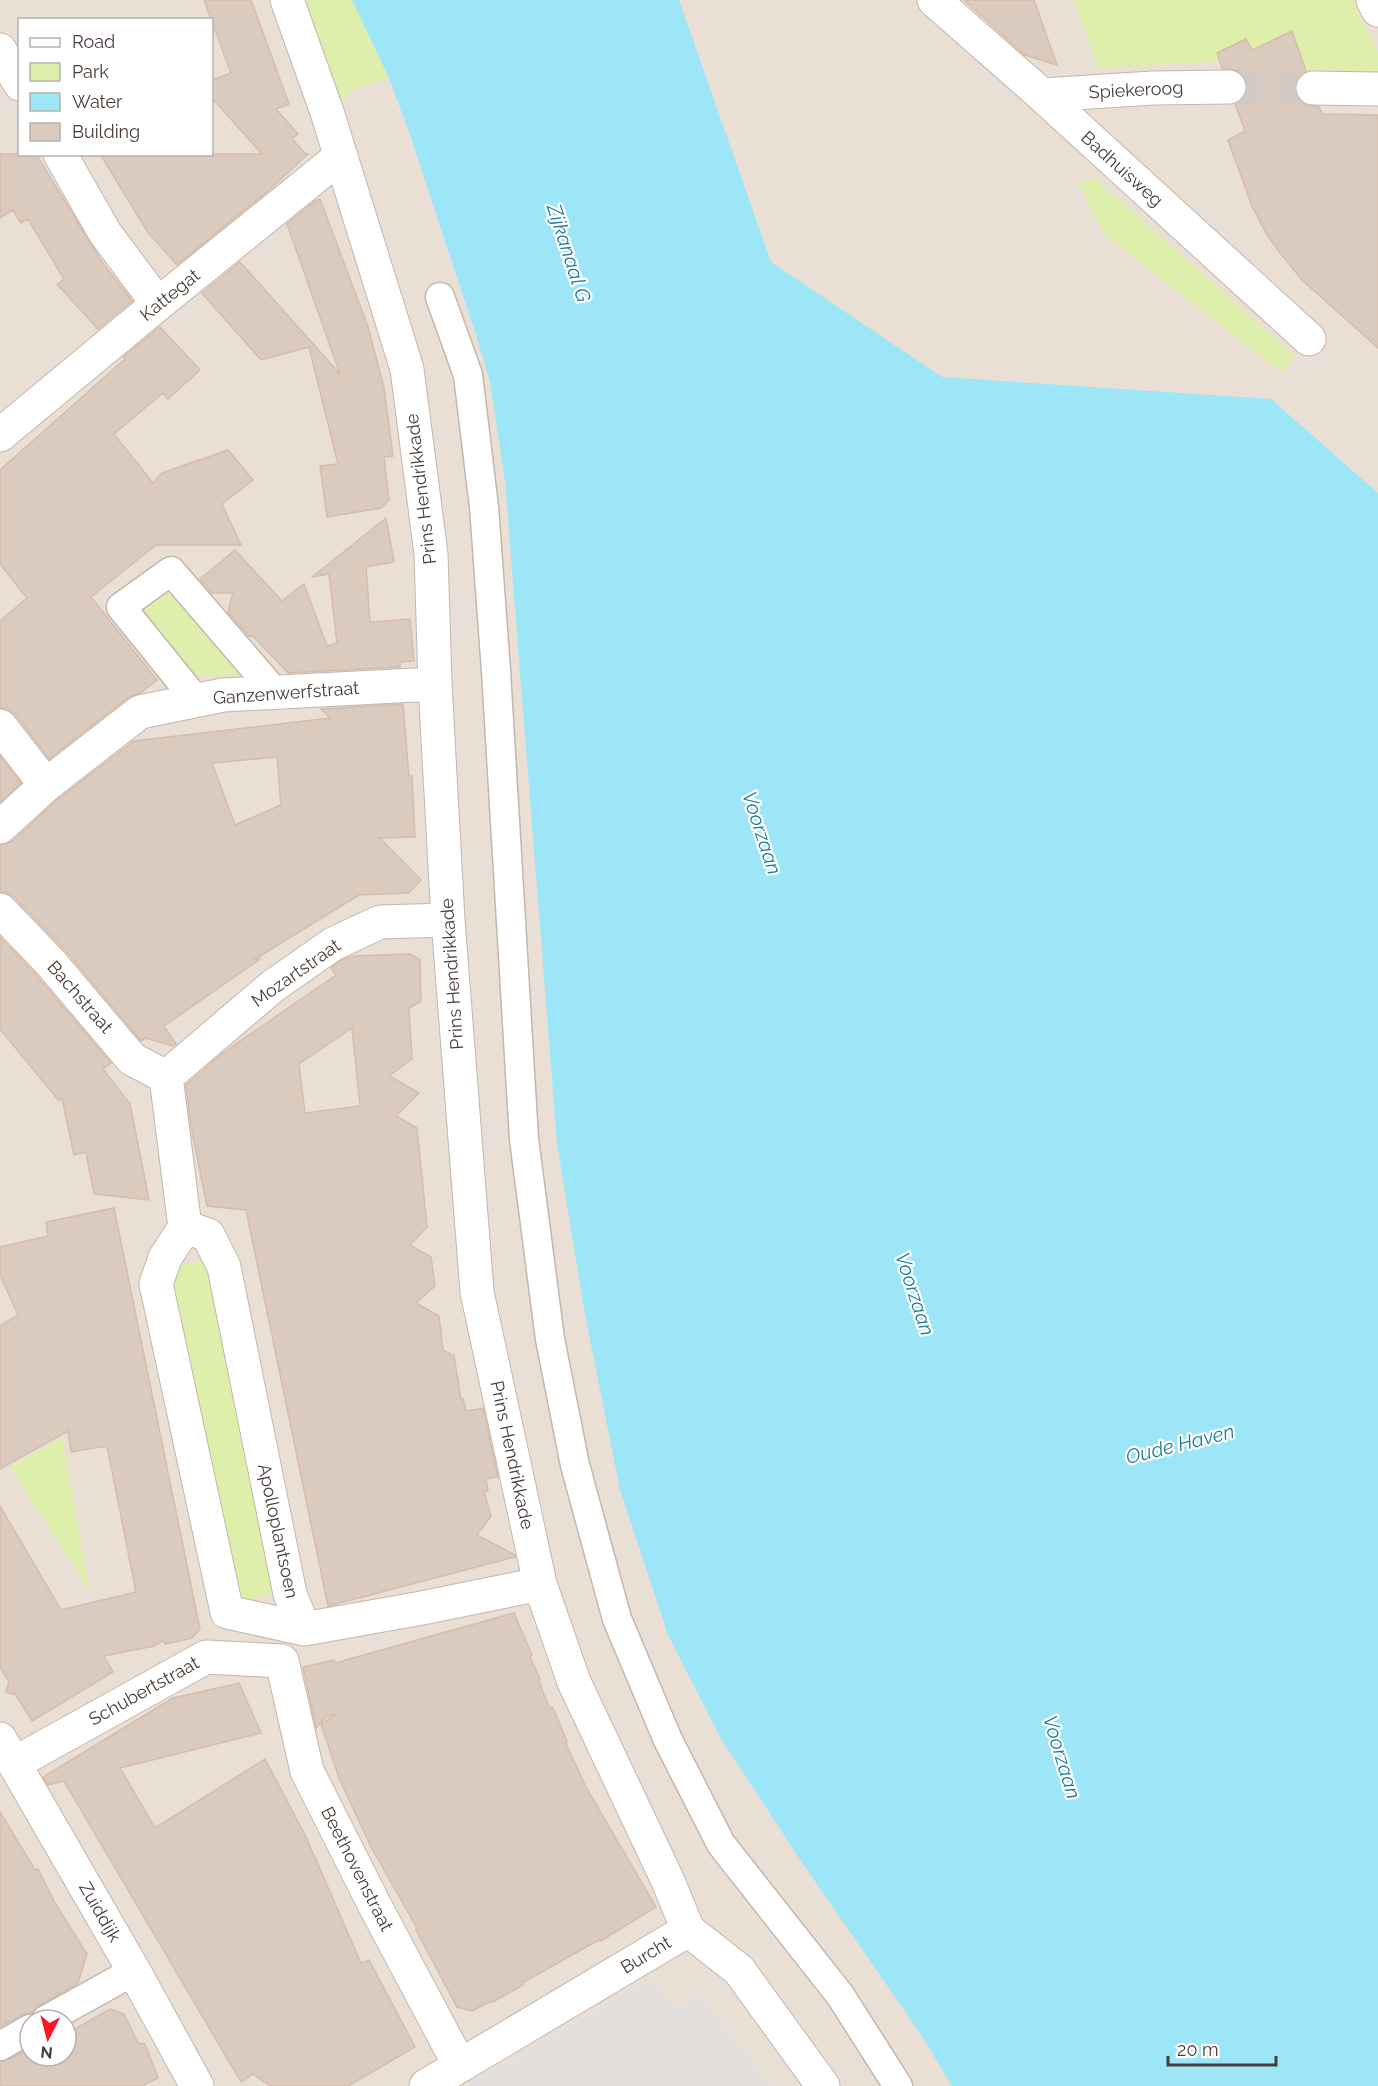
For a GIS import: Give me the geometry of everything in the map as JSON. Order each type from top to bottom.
[{"type":"street","name":"Prins Hendrikkade","points":[[287,0],[341,156],[407,369],[431,554],[435,684],[448,920],[477,1292],[540,1584],[574,1682],[668,1881],[688,1930]]},
{"type":"street","name":"Badhuisweg","points":[[934,0],[1042,95],[1309,339]]},
{"type":"street","points":[[1373,0],[1378,9]]},
{"type":"street","points":[[0,50],[18,81]]},
{"type":"street","name":"Spiekeroog","points":[[1042,95],[1153,88],[1229,87]]},
{"type":"street","points":[[1312,88],[1378,89]]},
{"type":"street","points":[[61,156],[105,233],[158,304]]},
{"type":"street","name":"Kattegat","points":[[0,435],[341,156]]},
{"type":"street","points":[[440,297],[468,375],[484,507],[524,1139],[550,1339],[574,1465],[617,1619],[668,1740],[721,1845],[840,1995],[898,2086]]},
{"type":"street","points":[[196,700],[121,607],[171,571],[274,692]]},
{"type":"street","name":"Ganzenwerfstraat","points":[[0,827],[46,785],[140,712],[223,694],[435,684]]},
{"type":"street","points":[[0,726],[46,785]]},
{"type":"street","name":"Bachstraat","points":[[0,910],[50,962],[132,1059],[166,1077]]},
{"type":"street","name":"Mozartstraat","points":[[166,1077],[273,986],[333,944],[380,922],[448,920]]},
{"type":"street","points":[[166,1077],[185,1227]]},
{"type":"street","name":"Apolloplantsoen","points":[[185,1227],[208,1235],[224,1267],[290,1594],[304,1629],[227,1612],[156,1284],[165,1258],[185,1227]]},
{"type":"street","points":[[304,1629],[540,1584]]},
{"type":"street","name":"Schubertstraat","points":[[7,1751],[206,1657],[282,1660]]},
{"type":"street","name":"Beethovenstraat","points":[[282,1660],[307,1771],[379,1914],[460,2066]]},
{"type":"street","name":"Zuiddijk","points":[[7,1751],[134,1971],[197,2086]]},
{"type":"street","name":"Burcht","points":[[426,2086],[688,1930],[739,1970],[823,2086]]},
{"type":"street","points":[[68,2008],[134,1971]]},
{"type":"street","points":[[0,2046],[18,2036]]},
{"type":"shaded area","points":[[0,0],[1378,0],[1378,2086],[0,2086]]},
{"type":"shaded area","points":[[650,1979],[677,2008],[700,1995],[772,2086],[467,2086]]},
{"type":"green space","points":[[306,0],[352,0],[389,78],[352,90],[339,103]]},
{"type":"green space","points":[[1074,0],[1352,0],[1378,50],[1378,71],[1303,70],[1225,61],[1098,68]]},
{"type":"green space","points":[[1094,178],[1295,356],[1282,373],[1104,234],[1079,184]]},
{"type":"green space","points":[[170,583],[251,674],[186,676],[131,611]]},
{"type":"green space","points":[[209,1260],[276,1593],[242,1601],[232,1583],[173,1289],[177,1265]]},
{"type":"green space","points":[[62,1437],[90,1591],[10,1467]]},
{"type":"water","points":[[352,0],[679,0],[771,262],[942,377],[1271,399],[1378,493],[1378,2086],[952,2086],[922,2036],[803,1864],[721,1739],[668,1635],[620,1490],[583,1304],[557,1143],[505,481],[490,382],[409,132],[389,78]]},
{"type":"building","points":[[204,0],[251,0],[289,104],[276,109],[298,134],[292,139],[308,154],[270,189],[177,265],[147,231],[101,156],[262,154],[213,99],[213,80],[231,73],[213,24],[213,18],[211,18]]},
{"type":"building","points":[[964,0],[1034,0],[1057,65],[1025,55]]},
{"type":"building","points":[[1292,31],[1306,71],[1297,78],[1294,87],[1296,97],[1303,104],[1319,107],[1322,114],[1378,115],[1378,348],[1302,280],[1277,249],[1252,206],[1228,140],[1245,131],[1235,104],[1245,97],[1248,86],[1239,71],[1222,68],[1217,53],[1246,39],[1252,50]]},
{"type":"building","points":[[0,154],[37,156],[102,262],[132,301],[98,329],[57,284],[64,279],[28,219],[21,223],[13,210],[0,218]]},
{"type":"building","points":[[320,199],[368,327],[384,388],[393,456],[384,457],[389,500],[381,508],[327,517],[320,466],[338,464],[309,347],[261,360],[202,293],[240,262],[340,374],[287,224]]},
{"type":"building","points":[[160,327],[200,370],[168,399],[163,393],[114,434],[153,483],[162,473],[228,450],[253,480],[222,504],[241,545],[156,545],[91,597],[157,680],[140,693],[129,697],[49,759],[15,714],[8,709],[0,708],[0,621],[27,598],[0,564],[0,470],[125,359],[123,357]]},
{"type":"building","points":[[386,518],[394,562],[366,567],[370,622],[410,619],[414,661],[400,662],[400,667],[288,673],[254,637],[249,636],[228,612],[233,593],[212,593],[200,579],[235,550],[282,601],[304,584],[327,646],[337,643],[329,574],[312,577]]},
{"type":"building","points":[[403,704],[409,776],[412,776],[415,837],[380,838],[421,880],[409,893],[359,895],[255,959],[260,959],[164,1026],[176,1044],[173,1046],[146,1038],[141,1041],[64,949],[14,897],[6,892],[0,892],[0,845],[13,841],[58,799],[134,741],[330,718],[321,709]],"holes":[[[277,757],[281,805],[235,825],[212,763]]]},
{"type":"building","points":[[0,756],[21,783],[0,802]]},
{"type":"building","points":[[0,937],[36,975],[111,1063],[103,1069],[130,1104],[149,1200],[94,1194],[86,1152],[74,1155],[62,1098],[59,1101],[0,1029]]},
{"type":"building","points":[[410,954],[420,960],[421,1001],[409,1008],[412,1059],[389,1076],[419,1093],[396,1116],[417,1128],[427,1227],[410,1245],[431,1257],[435,1286],[416,1303],[439,1316],[443,1350],[454,1356],[461,1399],[463,1399],[466,1411],[483,1408],[498,1477],[486,1479],[488,1491],[484,1492],[491,1516],[477,1535],[515,1557],[328,1606],[246,1210],[207,1206],[191,1127],[186,1085],[223,1053],[336,975],[331,968],[352,956]],"holes":[[[352,1028],[360,1106],[305,1113],[299,1064]]]},
{"type":"building","points":[[114,1208],[200,1629],[192,1638],[165,1644],[164,1640],[154,1646],[104,1656],[113,1672],[32,1721],[16,1695],[6,1692],[9,1682],[0,1667],[0,1506],[61,1610],[136,1592],[107,1446],[71,1452],[68,1431],[0,1469],[0,1326],[18,1315],[0,1275],[0,1247],[48,1236],[46,1222]]},
{"type":"building","points":[[514,1613],[532,1655],[530,1657],[544,1695],[549,1707],[553,1708],[567,1741],[566,1744],[587,1789],[656,1907],[601,1941],[599,1940],[524,1982],[523,1985],[493,2002],[472,2011],[457,2007],[416,1930],[418,1930],[371,1847],[339,1778],[321,1724],[337,1714],[326,1717],[316,1728],[303,1667],[334,1660],[335,1663]]},
{"type":"building","points":[[239,1683],[261,1733],[120,1768],[155,1828],[265,1759],[306,1837],[361,1963],[369,1960],[415,2047],[348,2086],[270,2086],[253,2074],[241,2082],[64,1781],[48,1785],[43,1777],[173,1698]]},
{"type":"building","points":[[0,1812],[35,1870],[38,1869],[55,1903],[87,1954],[78,1983],[36,2008],[18,2008],[18,2017],[0,2027]]},
{"type":"building","points":[[110,2009],[124,2014],[138,2043],[145,2044],[158,2078],[142,2086],[0,2086],[0,2062],[18,2055],[18,2068],[78,2068],[78,2027]]},
{"type":"tunnel","points":[[1229,87],[1313,88]]},
{"type":"water label","name":"Zijkanaal G","points":[[569,253]]},
{"type":"water label","name":"Voorzaan","points":[[762,833]]},
{"type":"water label","name":"Voorzaan","points":[[915,1294]]},
{"type":"water label","name":"Oude Haven","points":[[1180,1444]]},
{"type":"water label","name":"Voorzaan","points":[[1062,1757]]}]
